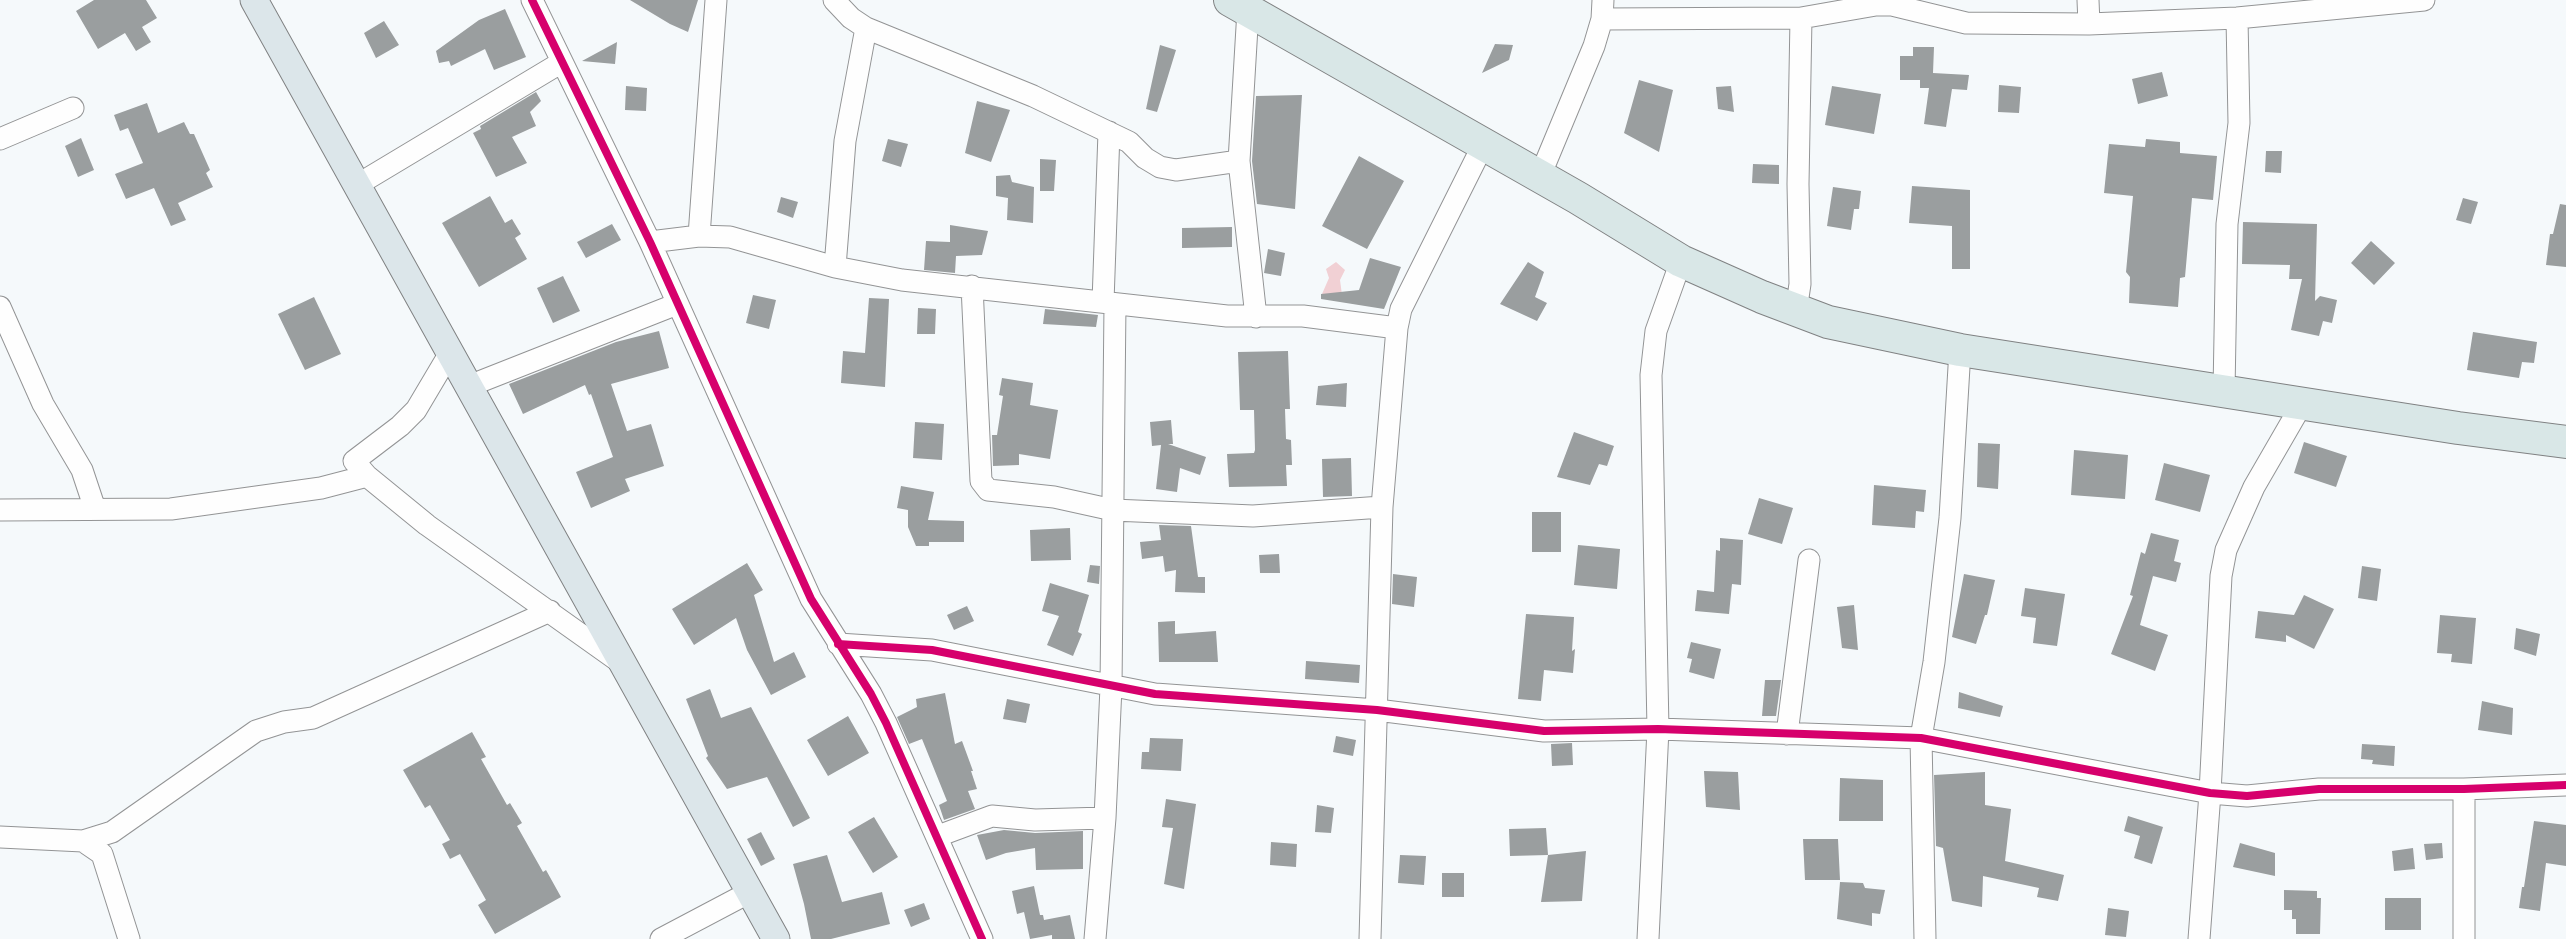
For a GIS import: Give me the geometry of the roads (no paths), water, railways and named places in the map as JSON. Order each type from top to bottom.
[{"type":"highway","points":[[1239,5],[1540,176],[1680,261],[1796,311],[1866,332],[1960,350],[2302,404],[2566,442]]},
{"type":"main road","points":[[254,0],[776,939]]},
{"type":"street","points":[[531,0],[650,242],[812,599],[871,694],[938,836],[982,939]]},
{"type":"street","points":[[699,236],[716,0]]},
{"type":"street","points":[[834,0],[856,15],[1129,142],[1145,158],[1160,168],[1176,170],[1239,161]]},
{"type":"street","points":[[2088,0],[2089,24]]},
{"type":"street","points":[[1540,176],[1594,46],[1602,9],[1801,18],[1876,5],[1892,5],[1966,23],[2089,24],[2237,18],[2424,0]]},
{"type":"street","points":[[1239,5],[1239,161],[1256,317]]},
{"type":"street","points":[[835,267],[856,15]]},
{"type":"street","points":[[1796,311],[1800,284],[1798,184],[1801,18]]},
{"type":"street","points":[[2224,391],[2227,224],[2239,123],[2237,18]]},
{"type":"street","points":[[357,185],[562,62]]},
{"type":"street","points":[[0,139],[73,108]]},
{"type":"street","points":[[1095,939],[1105,818],[1111,687],[1113,510],[1109,303],[1109,132]]},
{"type":"street","points":[[1370,939],[1382,507],[1396,328],[1401,309],[1484,145]]},
{"type":"street","points":[[650,242],[699,236],[730,237],[835,267],[902,280],[1256,317],[1303,315],[1396,328]]},
{"type":"street","points":[[1648,939],[1659,729],[1651,375],[1656,331],[1680,261]]},
{"type":"street","points":[[972,286],[981,481],[988,490],[1054,497],[1113,510],[1253,516],[1382,507]]},
{"type":"street","points":[[469,386],[677,304]]},
{"type":"street","points":[[0,307],[44,404],[82,470],[95,509]]},
{"type":"street","points":[[1925,939],[1921,738],[1934,662],[1950,518],[1960,350]]},
{"type":"street","points":[[451,351],[416,410],[400,426],[354,462],[367,476],[427,525],[624,665]]},
{"type":"street","points":[[2199,939],[2210,793],[2221,576],[2226,550],[2254,487],[2302,404]]},
{"type":"street","points":[[0,510],[171,509],[321,488],[367,476]]},
{"type":"street","points":[[1788,734],[1809,560]]},
{"type":"street","points":[[0,837],[83,841],[112,832],[256,731],[284,722],[313,718],[550,611]]},
{"type":"street","points":[[838,644],[932,650],[1111,687],[1179,697],[1377,710],[1544,731],[1659,729],[1921,738],[2210,793],[2247,796],[2319,789],[2464,789],[2566,785]]},
{"type":"street","points":[[2463,939],[2464,789]]},
{"type":"street","points":[[938,836],[992,816],[1035,820],[1105,818]]},
{"type":"street","points":[[102,854],[112,832]]},
{"type":"street","points":[[83,841],[102,854],[129,939]]},
{"type":"street","points":[[661,939],[750,892]]}]
